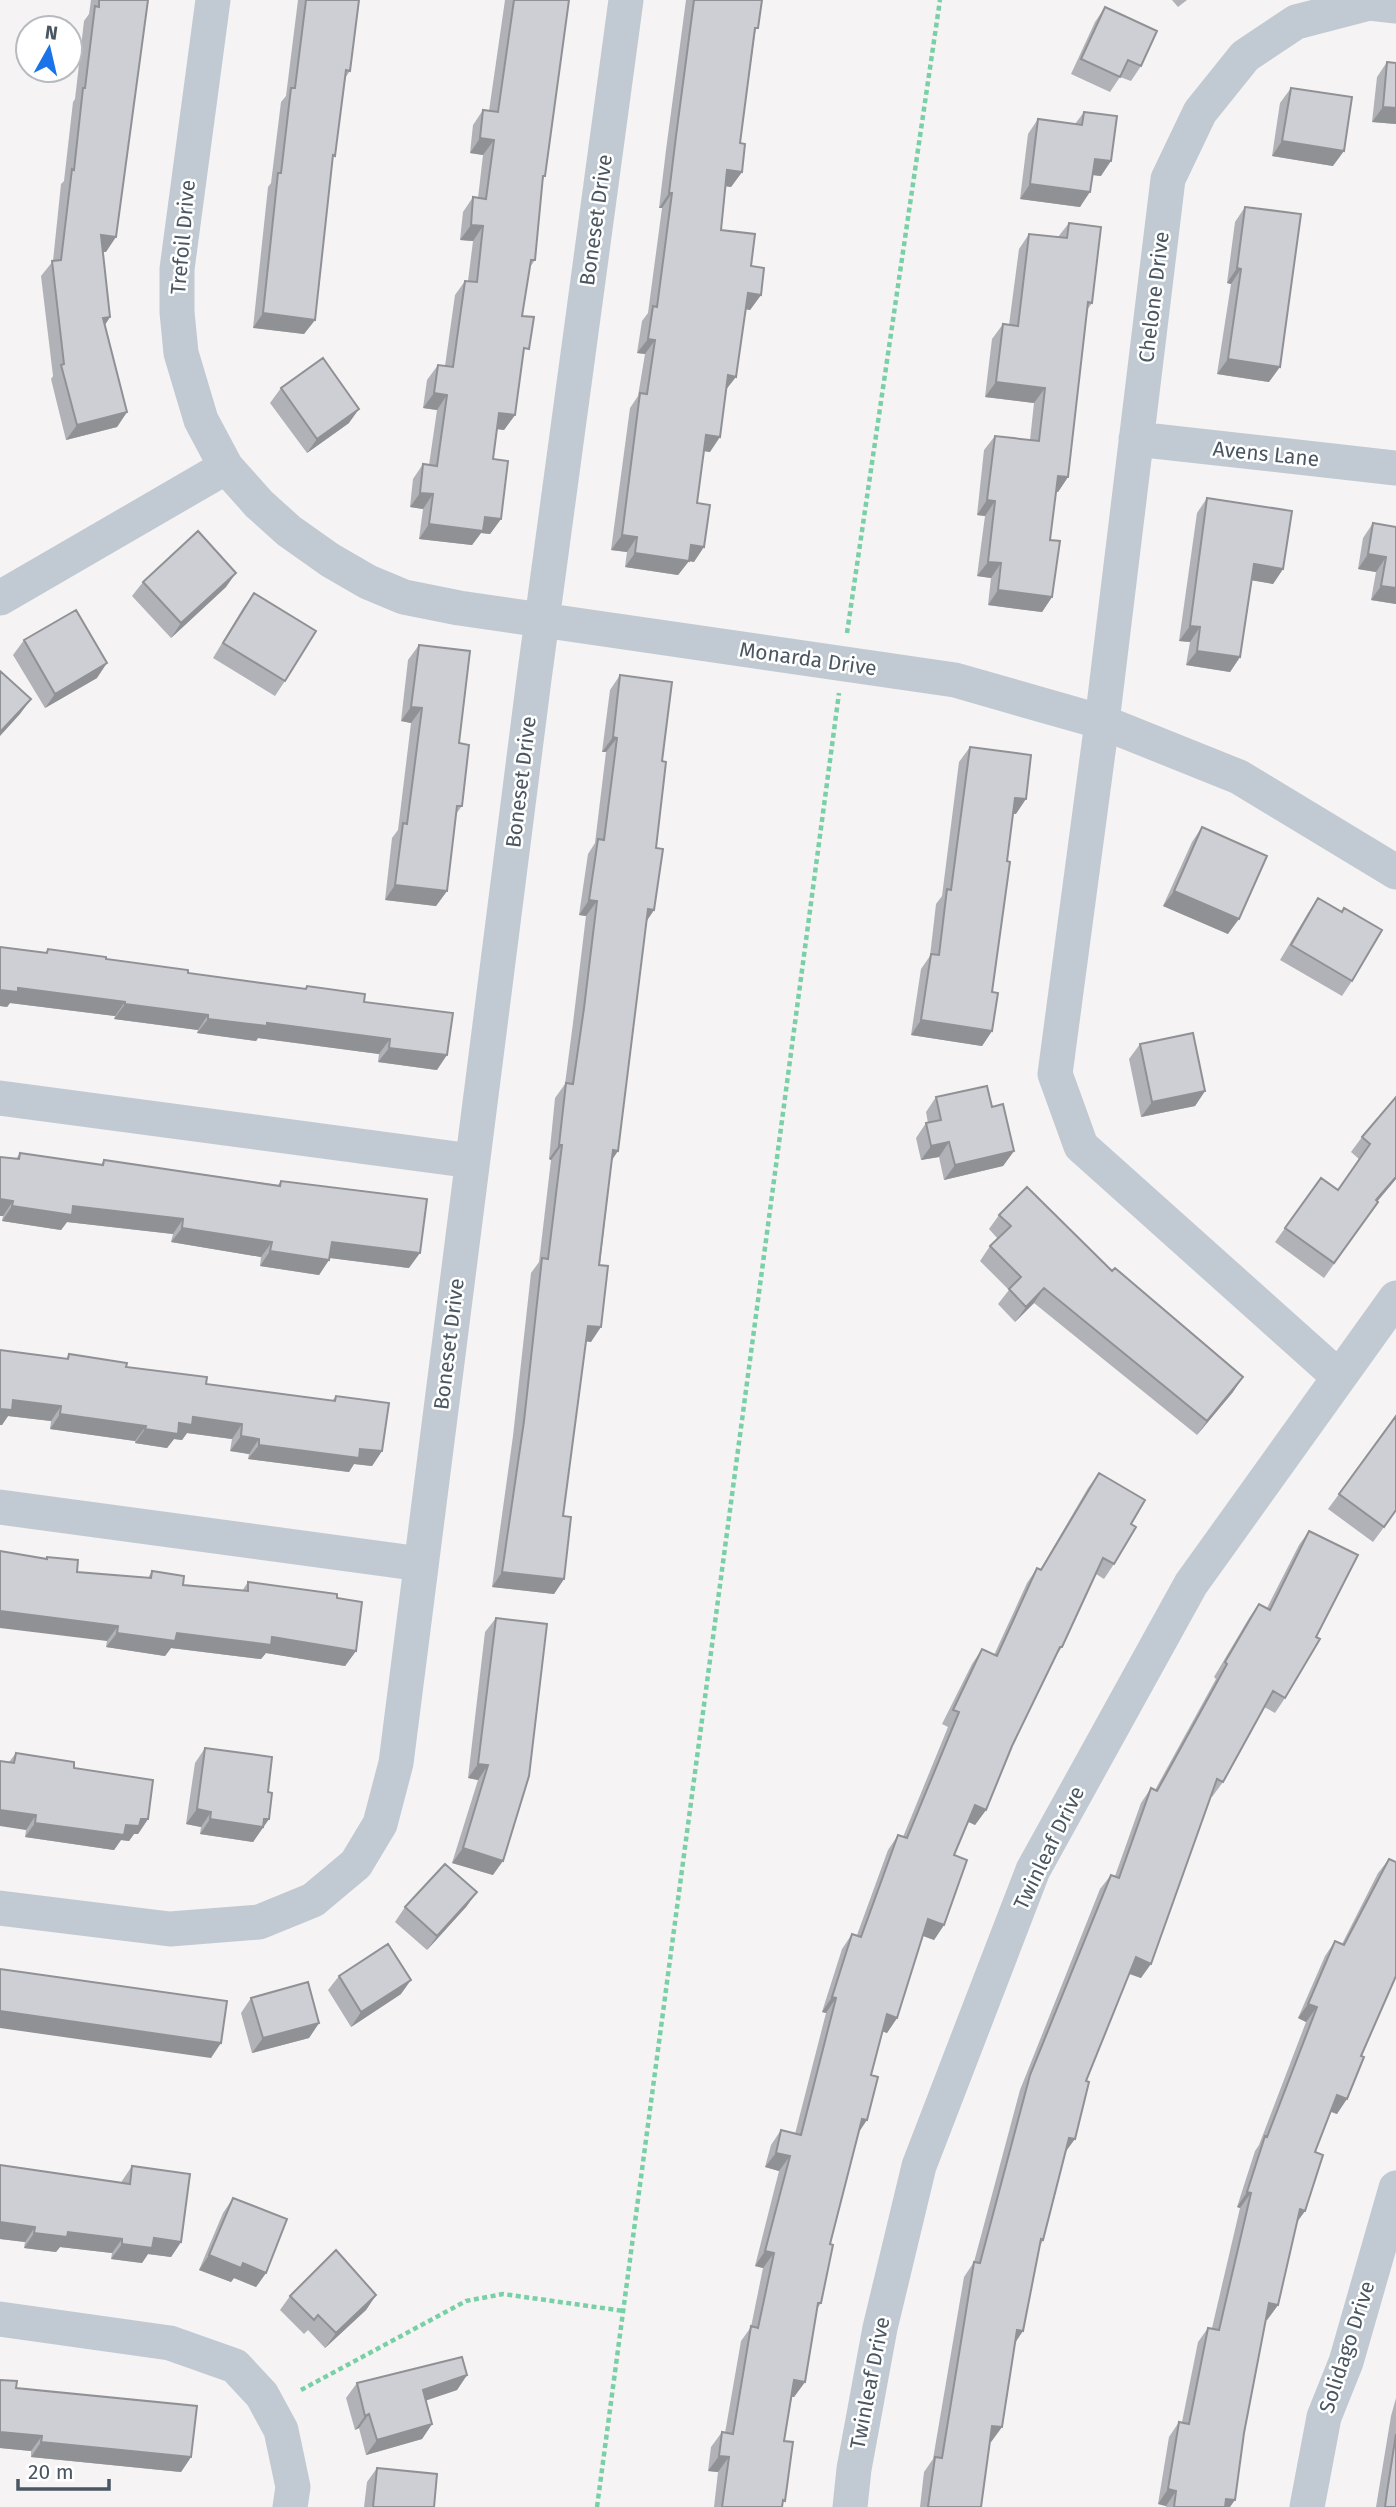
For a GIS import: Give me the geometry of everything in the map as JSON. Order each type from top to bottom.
[{"type":"street","name":"Trefoil Drive","points":[[212,0],[177,269],[177,312],[181,352],[201,421],[226,467]]},
{"type":"street","name":"Boneset Drive","points":[[0,1908],[170,1929],[259,1922],[313,1900],[356,1864],[380,1824],[396,1763],[541,621],[625,0]]},
{"type":"street","name":"Chelone Drive","points":[[1339,1377],[1081,1146],[1055,1074],[1102,722],[1168,179],[1200,112],[1245,56],[1296,22],[1369,3],[1396,6]]},
{"type":"street","name":"Avens Lane","points":[[1136,439],[1396,468]]},
{"type":"street","points":[[0,598],[226,467]]},
{"type":"street","name":"Monarda Drive","points":[[226,467],[259,504],[289,531],[330,560],[368,582],[404,597],[541,621],[954,680],[1102,722],[1239,777],[1396,872]]},
{"type":"street","points":[[0,1098],[472,1161]]},
{"type":"street","name":"Twinleaf Drive","points":[[850,2507],[854,2469],[880,2328],[919,2166],[1033,1870],[1191,1584],[1396,1298]]},
{"type":"street","points":[[0,1507],[421,1564]]},
{"type":"street","name":"Solidago Drive","points":[[1307,2507],[1324,2417],[1346,2362],[1396,2188]]},
{"type":"street","points":[[0,2319],[170,2343],[235,2366],[262,2395],[281,2430],[293,2487],[290,2507]]},
{"type":"path","points":[[597,2507],[843,664],[940,0]]},
{"type":"path","points":[[301,2390],[466,2301],[503,2294],[624,2311]]},
{"type":"building","points":[[99,0],[148,0],[116,237],[101,235],[110,317],[103,318],[127,412],[77,425],[61,365],[64,364],[52,261],[61,260],[83,88],[95,6],[99,7]]},
{"type":"building","points":[[306,0],[359,0],[350,71],[346,70],[335,156],[333,155],[315,320],[263,313],[278,173],[281,173],[291,88],[295,88]]},
{"type":"building","points":[[514,0],[569,0],[543,176],[535,260],[531,260],[522,316],[534,317],[529,349],[524,348],[515,415],[499,413],[493,459],[508,461],[501,519],[485,517],[483,531],[429,524],[433,494],[420,493],[423,464],[437,466],[447,395],[434,393],[438,365],[453,367],[465,281],[477,282],[483,226],[471,225],[473,197],[486,199],[494,140],[480,138],[483,110],[498,112]]},
{"type":"building","points":[[694,0],[762,0],[758,28],[755,28],[740,143],[745,144],[742,172],[727,170],[721,230],[755,234],[751,266],[764,268],[761,295],[748,293],[736,377],[728,375],[720,437],[706,435],[697,503],[710,505],[704,547],[691,545],[689,561],[635,553],[637,537],[622,535],[640,393],[647,394],[655,340],[648,339],[653,306],[657,307]]},
{"type":"building","points":[[1105,7],[1157,31],[1141,66],[1128,60],[1120,77],[1081,59]]},
{"type":"building","points":[[1387,62],[1396,63],[1396,108],[1383,107]]},
{"type":"building","points":[[1291,88],[1352,97],[1344,151],[1282,141]]},
{"type":"building","points":[[1084,112],[1117,116],[1111,161],[1095,159],[1090,192],[1030,184],[1038,119],[1082,125]]},
{"type":"building","points":[[1245,207],[1301,214],[1280,367],[1228,359],[1241,269],[1237,268]]},
{"type":"building","points":[[1069,223],[1101,227],[1092,303],[1088,302],[1068,477],[1058,476],[1050,540],[1060,541],[1052,597],[998,590],[1001,563],[988,562],[995,501],[987,500],[995,436],[1039,441],[1045,388],[996,382],[1003,324],[1018,326],[1029,234],[1067,238]]},
{"type":"building","points":[[323,358],[359,409],[317,439],[281,388]]},
{"type":"building","points":[[1207,498],[1292,511],[1283,569],[1254,564],[1240,657],[1197,651],[1200,627],[1190,626]]},
{"type":"building","points":[[1373,523],[1396,527],[1396,588],[1381,586],[1386,557],[1368,554]]},
{"type":"building","points":[[198,531],[236,573],[181,623],[143,582]]},
{"type":"building","points":[[254,593],[316,631],[285,681],[223,643]]},
{"type":"building","points":[[76,610],[107,663],[55,694],[24,640]]},
{"type":"building","points":[[419,645],[470,651],[459,743],[469,745],[462,806],[457,806],[447,891],[395,885],[403,823],[407,824],[422,708],[411,707]]},
{"type":"building","points":[[0,671],[31,699],[0,732]]},
{"type":"building","points":[[620,675],[672,682],[662,761],[666,762],[656,848],[663,849],[654,910],[648,909],[618,1151],[613,1150],[599,1265],[608,1266],[601,1327],[588,1326],[563,1516],[571,1517],[564,1579],[502,1572],[524,1421],[542,1258],[548,1259],[562,1145],[559,1145],[566,1083],[573,1084],[584,1008],[597,901],[589,900],[598,839],[604,840],[617,738],[613,737]]},
{"type":"building","points":[[970,747],[1031,755],[1026,799],[1015,798],[1007,861],[1010,862],[992,992],[998,993],[992,1031],[921,1020],[931,954],[939,955],[947,889],[951,890]]},
{"type":"building","points":[[1202,827],[1267,856],[1239,919],[1174,891]]},
{"type":"building","points":[[1318,898],[1342,912],[1344,908],[1382,930],[1352,981],[1291,945]]},
{"type":"building","points":[[0,947],[47,953],[48,949],[188,970],[188,973],[365,994],[364,1002],[453,1013],[447,1055],[389,1048],[390,1039],[267,1023],[267,1026],[208,1019],[208,1015],[18,988],[18,992],[0,990]]},
{"type":"building","points":[[1193,1033],[1205,1091],[1152,1102],[1140,1044]]},
{"type":"building","points":[[987,1086],[992,1107],[1003,1104],[1014,1151],[955,1165],[949,1142],[931,1146],[926,1123],[941,1120],[936,1097]]},
{"type":"building","points":[[1396,1097],[1396,1177],[1376,1200],[1378,1202],[1334,1263],[1285,1228],[1321,1178],[1338,1190],[1370,1144],[1362,1137]]},
{"type":"building","points":[[20,1153],[103,1165],[104,1160],[280,1186],[281,1181],[427,1199],[420,1253],[332,1242],[329,1260],[270,1251],[272,1242],[182,1228],[183,1219],[73,1206],[72,1215],[12,1206],[13,1201],[0,1199],[0,1157],[19,1159]]},
{"type":"building","points":[[1027,1187],[1112,1271],[1115,1268],[1243,1377],[1207,1421],[1044,1288],[1026,1307],[1009,1289],[1021,1277],[990,1246],[1011,1226],[999,1215]]},
{"type":"building","points":[[0,1350],[68,1359],[69,1354],[127,1363],[126,1367],[207,1377],[206,1384],[335,1401],[336,1396],[389,1403],[382,1451],[360,1449],[359,1458],[259,1445],[259,1439],[241,1436],[242,1424],[193,1417],[192,1425],[179,1423],[178,1434],[145,1429],[146,1426],[60,1414],[61,1406],[13,1400],[12,1410],[0,1409]]},
{"type":"building","points":[[1396,1416],[1396,1510],[1384,1527],[1339,1494]]},
{"type":"building","points":[[1099,1473],[1145,1500],[1131,1524],[1136,1527],[1114,1564],[1103,1558],[1012,1746],[986,1810],[975,1805],[954,1855],[967,1860],[944,1925],[928,1919],[897,2018],[887,2014],[871,2075],[878,2077],[867,2120],[862,2119],[830,2244],[833,2245],[821,2303],[818,2303],[805,2382],[794,2380],[784,2441],[793,2442],[785,2501],[783,2500],[782,2507],[722,2507],[729,2457],[719,2456],[722,2432],[733,2434],[751,2326],[758,2328],[774,2253],[765,2251],[790,2156],[776,2153],[781,2130],[801,2135],[836,1998],[832,1997],[852,1934],[861,1937],[898,1835],[907,1838],[959,1712],[953,1710],[982,1649],[997,1656],[1037,1568],[1041,1570]]},
{"type":"building","points":[[1309,1531],[1358,1555],[1316,1637],[1320,1639],[1285,1698],[1273,1691],[1223,1782],[1217,1779],[1151,1964],[1136,1957],[1086,2081],[1089,2082],[1075,2139],[1069,2138],[1043,2240],[1041,2239],[1023,2331],[1017,2330],[1002,2427],[992,2426],[981,2507],[928,2507],[935,2457],[942,2458],[974,2262],[980,2263],[1030,2075],[1111,1875],[1119,1878],[1151,1788],[1157,1791],[1259,1604],[1270,1610]]},
{"type":"building","points":[[0,1551],[47,1559],[78,1560],[77,1572],[151,1578],[152,1571],[184,1576],[183,1585],[248,1591],[248,1582],[337,1594],[337,1598],[362,1602],[356,1651],[272,1637],[271,1645],[177,1633],[175,1641],[117,1633],[118,1626],[0,1611]]},
{"type":"building","points":[[496,1618],[547,1624],[529,1776],[503,1861],[463,1848],[488,1765],[478,1764]]},
{"type":"building","points":[[205,1748],[272,1757],[268,1792],[272,1793],[269,1819],[264,1819],[263,1827],[210,1819],[211,1812],[197,1809]]},
{"type":"building","points":[[16,1753],[74,1762],[74,1768],[153,1780],[148,1819],[141,1819],[139,1826],[126,1825],[124,1835],[35,1823],[36,1815],[0,1810],[0,1761],[14,1763]]},
{"type":"building","points":[[1389,1859],[1396,1862],[1396,1976],[1361,2056],[1364,2057],[1347,2099],[1337,2095],[1315,2152],[1323,2155],[1305,2211],[1300,2209],[1278,2305],[1269,2303],[1244,2433],[1235,2500],[1226,2499],[1225,2507],[1174,2507],[1176,2491],[1168,2489],[1179,2422],[1189,2424],[1208,2328],[1219,2330],[1251,2193],[1247,2192],[1265,2136],[1267,2137],[1317,2007],[1308,2004],[1335,1941],[1344,1945]]},
{"type":"building","points":[[445,1864],[477,1892],[437,1936],[405,1907]]},
{"type":"building","points":[[388,1944],[411,1980],[361,2012],[339,1976]]},
{"type":"building","points":[[0,1969],[227,2001],[221,2043],[0,2011]]},
{"type":"building","points":[[308,1982],[319,2023],[263,2038],[251,1998]]},
{"type":"building","points":[[0,2165],[130,2184],[132,2166],[190,2174],[181,2242],[154,2238],[152,2248],[122,2244],[122,2239],[68,2232],[67,2237],[34,2233],[35,2227],[0,2222]]},
{"type":"building","points":[[233,2198],[287,2219],[266,2273],[243,2263],[241,2268],[209,2255]]},
{"type":"building","points":[[336,2250],[376,2295],[336,2333],[318,2315],[314,2320],[290,2296]]},
{"type":"building","points":[[462,2357],[467,2375],[423,2390],[432,2424],[377,2440],[369,2414],[365,2416],[357,2383]]},
{"type":"building","points":[[0,2380],[17,2381],[16,2388],[197,2406],[191,2457],[41,2442],[42,2436],[0,2432]]},
{"type":"building","points":[[1396,2434],[1396,2507],[1385,2507],[1387,2492]]},
{"type":"building","points":[[377,2468],[437,2474],[434,2507],[373,2507]]}]
